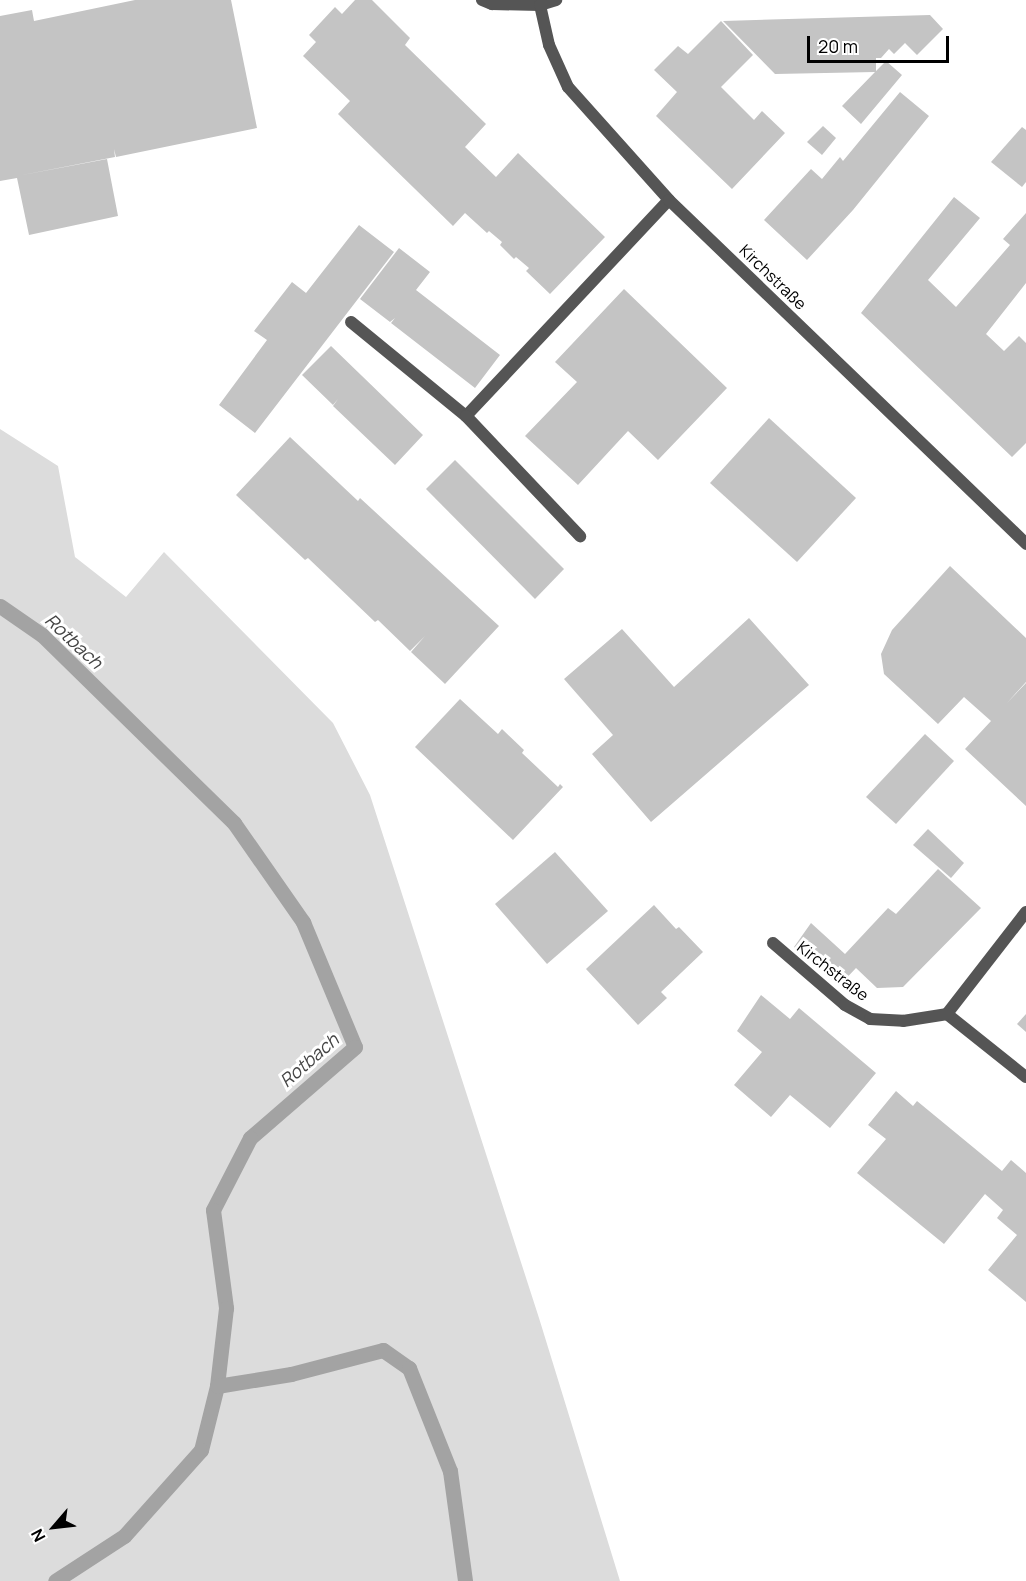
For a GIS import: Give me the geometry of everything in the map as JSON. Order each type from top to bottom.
[{"type":"street","points":[[482,0],[492,4],[540,5],[556,0]]},
{"type":"street","name":"Kirchstraße","points":[[540,5],[549,45],[568,87],[669,200],[1026,544]]},
{"type":"street","points":[[466,416],[669,200]]},
{"type":"street","points":[[351,322],[466,416],[580,536]]},
{"type":"street","points":[[1026,912],[947,1014],[1026,1077]]},
{"type":"street","name":"Kirchstraße","points":[[773,943],[845,1005],[870,1019],[903,1021],[947,1014]]},
{"type":"shaded area","points":[[0,429],[58,466],[75,557],[126,597],[164,552],[333,723],[370,795],[539,1318],[620,1581],[0,1581]]},
{"type":"building","points":[[135,0],[231,0],[257,128],[116,157],[114,149],[115,157],[17,176],[107,159],[118,216],[29,235],[17,178],[0,181],[0,16],[32,10],[34,21]]},
{"type":"building","points":[[355,0],[372,0],[410,38],[405,45],[486,124],[465,147],[496,177],[518,153],[605,237],[550,294],[526,271],[529,268],[516,257],[514,259],[500,245],[502,242],[489,231],[487,233],[465,213],[453,226],[338,114],[350,101],[303,56],[316,42],[309,35],[335,7],[342,14]]},
{"type":"building","points":[[930,15],[943,29],[917,55],[905,43],[894,54],[889,49],[881,58],[876,58],[876,71],[886,61],[902,75],[861,124],[842,106],[875,72],[775,74],[723,21]]},
{"type":"building","points":[[721,21],[753,55],[721,87],[754,120],[762,111],[785,133],[732,189],[656,116],[677,92],[654,70],[678,46],[688,54]]},
{"type":"building","points":[[900,92],[929,116],[853,210],[807,260],[764,220],[811,169],[822,179],[840,157],[843,161]]},
{"type":"building","points":[[823,126],[836,138],[822,155],[807,142]]},
{"type":"building","points":[[1022,127],[1026,130],[1026,182],[1022,187],[991,162]]},
{"type":"building","points":[[954,197],[980,218],[928,280],[956,307],[1010,245],[1003,239],[1026,213],[1026,283],[986,334],[1004,351],[1019,336],[1026,343],[1026,443],[1012,457],[861,313]]},
{"type":"building","points":[[359,225],[394,252],[255,433],[219,405],[267,340],[254,331],[292,282],[306,293]]},
{"type":"building","points":[[399,248],[430,272],[416,290],[500,355],[475,388],[391,323],[395,318],[390,322],[360,299]]},
{"type":"building","points":[[624,289],[727,388],[658,460],[628,431],[578,485],[525,436],[577,382],[555,362]]},
{"type":"building","points":[[331,346],[423,435],[395,465],[333,406],[338,399],[333,405],[302,375]]},
{"type":"building","points":[[769,418],[856,498],[797,562],[710,483]]},
{"type":"building","points":[[290,437],[358,501],[360,498],[499,626],[445,684],[411,652],[425,636],[410,651],[378,620],[375,622],[308,558],[305,560],[236,495]]},
{"type":"building","points":[[455,460],[564,569],[535,599],[426,489]]},
{"type":"building","points":[[950,566],[1026,638],[1026,682],[1007,703],[1026,683],[1026,806],[965,749],[991,721],[964,697],[938,724],[884,674],[881,654],[892,630]]},
{"type":"building","points":[[749,618],[809,685],[651,822],[592,754],[613,735],[564,679],[622,629],[674,687]]},
{"type":"building","points":[[460,699],[498,734],[502,729],[524,750],[522,753],[558,787],[560,784],[563,787],[513,840],[415,747]]},
{"type":"building","points":[[925,734],[954,761],[896,824],[866,797]]},
{"type":"building","points":[[928,829],[964,863],[951,878],[913,845]]},
{"type":"building","points":[[555,852],[608,911],[547,964],[495,904]]},
{"type":"building","points":[[938,869],[981,908],[903,987],[877,988],[856,968],[839,986],[794,947],[811,923],[845,954],[888,908],[896,914]]},
{"type":"building","points":[[654,905],[676,929],[679,927],[703,952],[661,992],[667,998],[638,1025],[586,969]]},
{"type":"building","points":[[761,995],[790,1019],[799,1008],[876,1073],[830,1128],[790,1095],[771,1117],[734,1085],[762,1052],[737,1031]]},
{"type":"building","points":[[1026,1014],[1026,1032],[1017,1024]]},
{"type":"building","points":[[896,1091],[913,1106],[917,1101],[1002,1171],[1011,1160],[1026,1173],[1026,1302],[988,1270],[1017,1235],[997,1218],[1003,1210],[985,1194],[944,1244],[857,1173],[886,1139],[868,1125]]},
{"type":"waterway","name":"Rotbach","points":[[0,606],[42,635],[234,823],[303,922],[355,1047],[250,1138],[213,1210],[226,1308],[217,1386],[201,1450],[124,1536],[55,1581]]},
{"type":"waterway","points":[[217,1386],[291,1374],[383,1350],[409,1368],[450,1471],[465,1581]]}]
